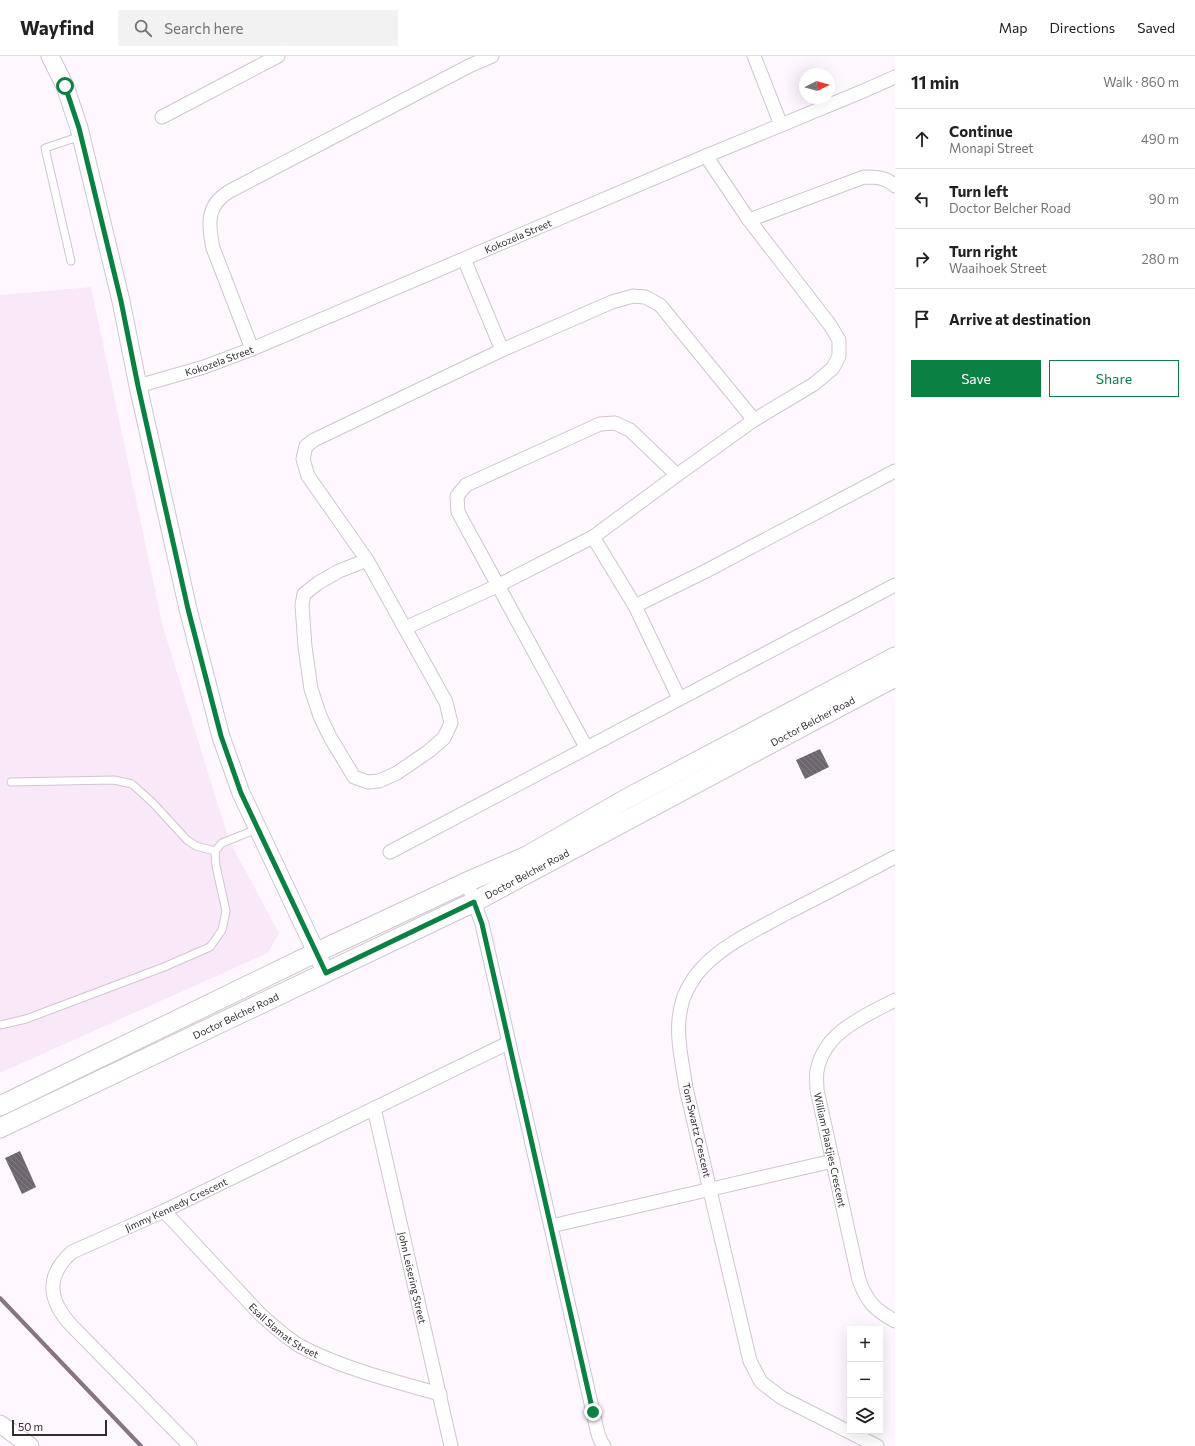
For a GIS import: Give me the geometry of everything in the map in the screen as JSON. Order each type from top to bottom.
[{"type":"main road","name":"Doctor Belcher Road","points":[[0,1106],[316,953],[467,882],[527,856],[626,799],[895,657]]},
{"type":"main road","name":"Doctor Belcher Road","points":[[0,1128],[474,902],[895,677]]},
{"type":"street","points":[[50,56],[65,86],[81,136],[121,301],[138,386],[188,609],[221,736],[241,793],[326,973]]},
{"type":"street","points":[[162,117],[278,56]]},
{"type":"street","points":[[252,349],[213,248],[210,233],[210,214],[215,202],[230,191],[464,69],[492,56]]},
{"type":"street","points":[[754,56],[781,125]]},
{"type":"street","name":"Kokozela Street","points":[[138,386],[204,367],[252,349],[895,77]]},
{"type":"street","points":[[405,628],[497,586],[593,537],[754,420],[814,384],[833,368],[839,356],[839,340],[830,324],[749,220],[706,156]]},
{"type":"street","points":[[749,220],[864,177],[880,177],[891,182],[895,186]]},
{"type":"street","points":[[464,259],[502,350]]},
{"type":"street","points":[[367,560],[339,571],[318,583],[304,594],[302,604],[305,648],[311,689],[320,716],[354,777],[368,782],[379,782],[393,776],[429,752],[444,738],[450,723],[446,702],[367,560],[308,476],[303,459],[306,446],[314,440],[502,350],[612,302],[633,296],[645,297],[660,305],[754,420]]},
{"type":"street","points":[[586,748],[458,512],[457,496],[466,485],[600,424],[616,423],[630,430],[677,475]]},
{"type":"street","points":[[635,606],[700,574],[895,471]]},
{"type":"street","points":[[593,537],[635,606],[679,698]]},
{"type":"street","points":[[390,852],[895,585]]},
{"type":"street","name":"Tom Swartz Crescent","points":[[877,1446],[782,1398],[761,1382],[750,1361],[686,1088],[679,1045],[678,1027],[682,1002],[693,979],[702,967],[717,954],[748,934],[895,857]]},
{"type":"street","points":[[467,882],[482,924],[598,1431],[604,1446]]},
{"type":"street","name":"William Plaatjies Crescent","points":[[895,1000],[840,1031],[827,1045],[816,1073],[817,1090],[859,1280],[864,1294],[871,1304],[881,1313],[895,1321]]},
{"type":"street","name":"Jimmy Kennedy Crescent","points":[[190,1446],[65,1319],[56,1304],[53,1291],[56,1270],[63,1260],[72,1252],[164,1211],[508,1043]]},
{"type":"street","name":"John Leisering Street","points":[[374,1108],[451,1446]]},
{"type":"street","points":[[551,1226],[710,1188],[833,1161]]},
{"type":"street","name":"Esall Slamat Street","points":[[164,1211],[259,1313],[277,1329],[299,1345],[339,1363],[385,1379],[440,1394]]},
{"type":"street","points":[[0,1424],[30,1446]]},
{"type":"lane","points":[[71,261],[45,148],[81,136]]},
{"type":"lane","points":[[11,782],[114,780],[132,784],[153,803],[187,840],[196,846],[215,851]]},
{"type":"lane","points":[[0,1025],[26,1019],[170,964],[210,947],[222,930],[226,911],[216,866],[215,851],[222,842],[258,829]]},
{"type":"shaded area","points":[[91,287],[163,627],[229,840],[279,933],[268,953],[0,1073],[0,295]]},
{"type":"building","points":[[820,749],[829,767],[805,779],[796,760]]},
{"type":"building","points":[[20,1151],[36,1187],[22,1194],[5,1158]]},
{"type":"waterway","points":[[0,1298],[141,1446]]},
{"type":"route","points":[[65,86],[79,128],[121,301],[138,386],[188,609],[221,736],[241,793],[326,973],[474,902],[482,924],[593,1412]]}]
